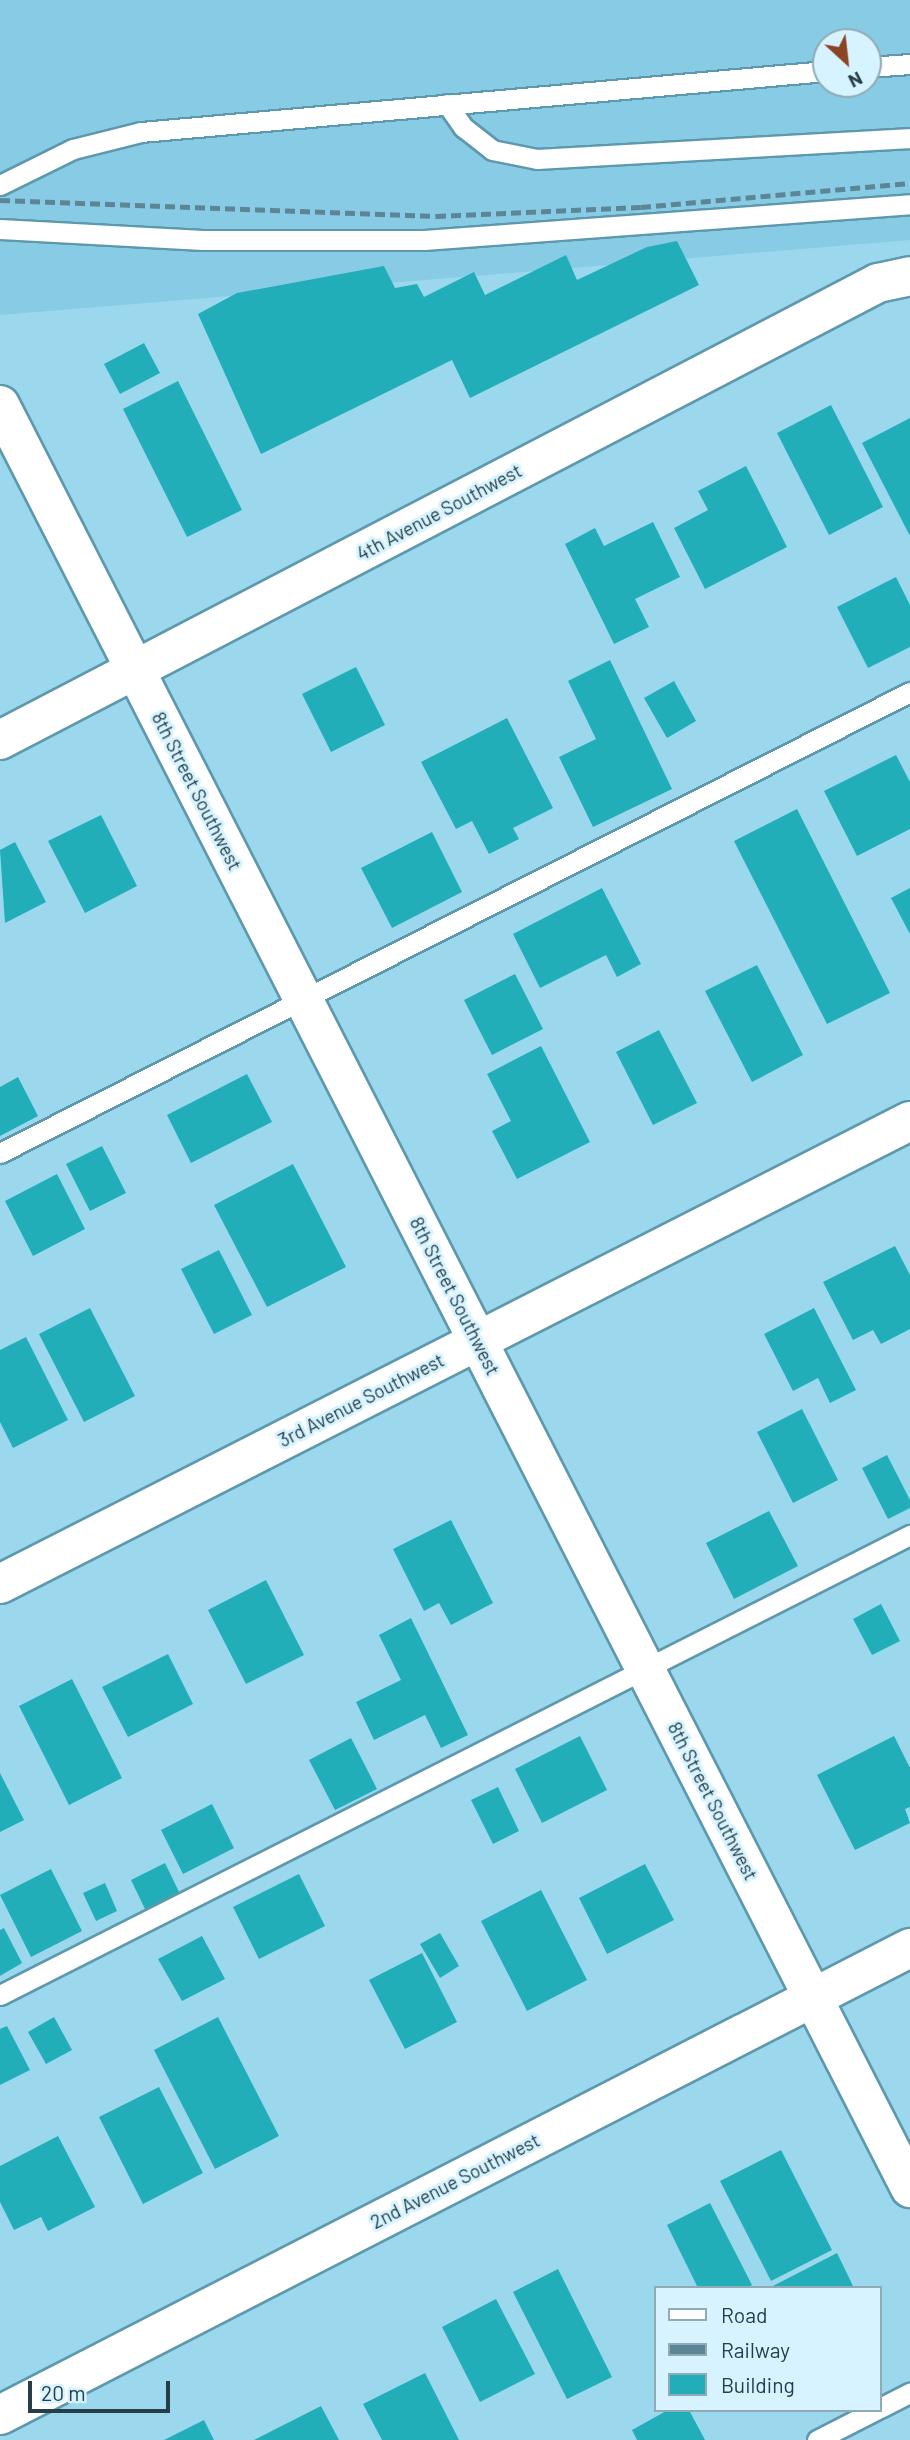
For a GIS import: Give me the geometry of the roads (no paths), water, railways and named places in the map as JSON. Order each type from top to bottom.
[{"type":"street","name":"4th Avenue Southwest","points":[[0,740],[894,279]]},
{"type":"street","name":"8th Street Southwest","points":[[0,405],[910,2188]]},
{"type":"street","name":"3rd Avenue Southwest","points":[[0,1584],[910,1121]]},
{"type":"street","name":"2nd Avenue Southwest","points":[[0,2415],[910,1948]]},
{"type":"street","points":[[0,2415],[13,2440]]},
{"type":"lane","points":[[882,67],[910,64]]},
{"type":"lane","points":[[0,185],[10,174],[73,149],[141,132],[812,72]]},
{"type":"lane","points":[[447,104],[463,127],[492,150],[537,159],[910,138]]},
{"type":"lane","points":[[0,229],[203,240],[424,240],[910,204]]},
{"type":"lane","points":[[0,1153],[910,692]]},
{"type":"lane","points":[[0,1995],[910,1535]]},
{"type":"lane","points":[[882,2407],[910,2393]]},
{"type":"lane","points":[[817,2440],[872,2412]]},
{"type":"railway","points":[[0,200],[436,216],[641,207],[910,183]]}]
